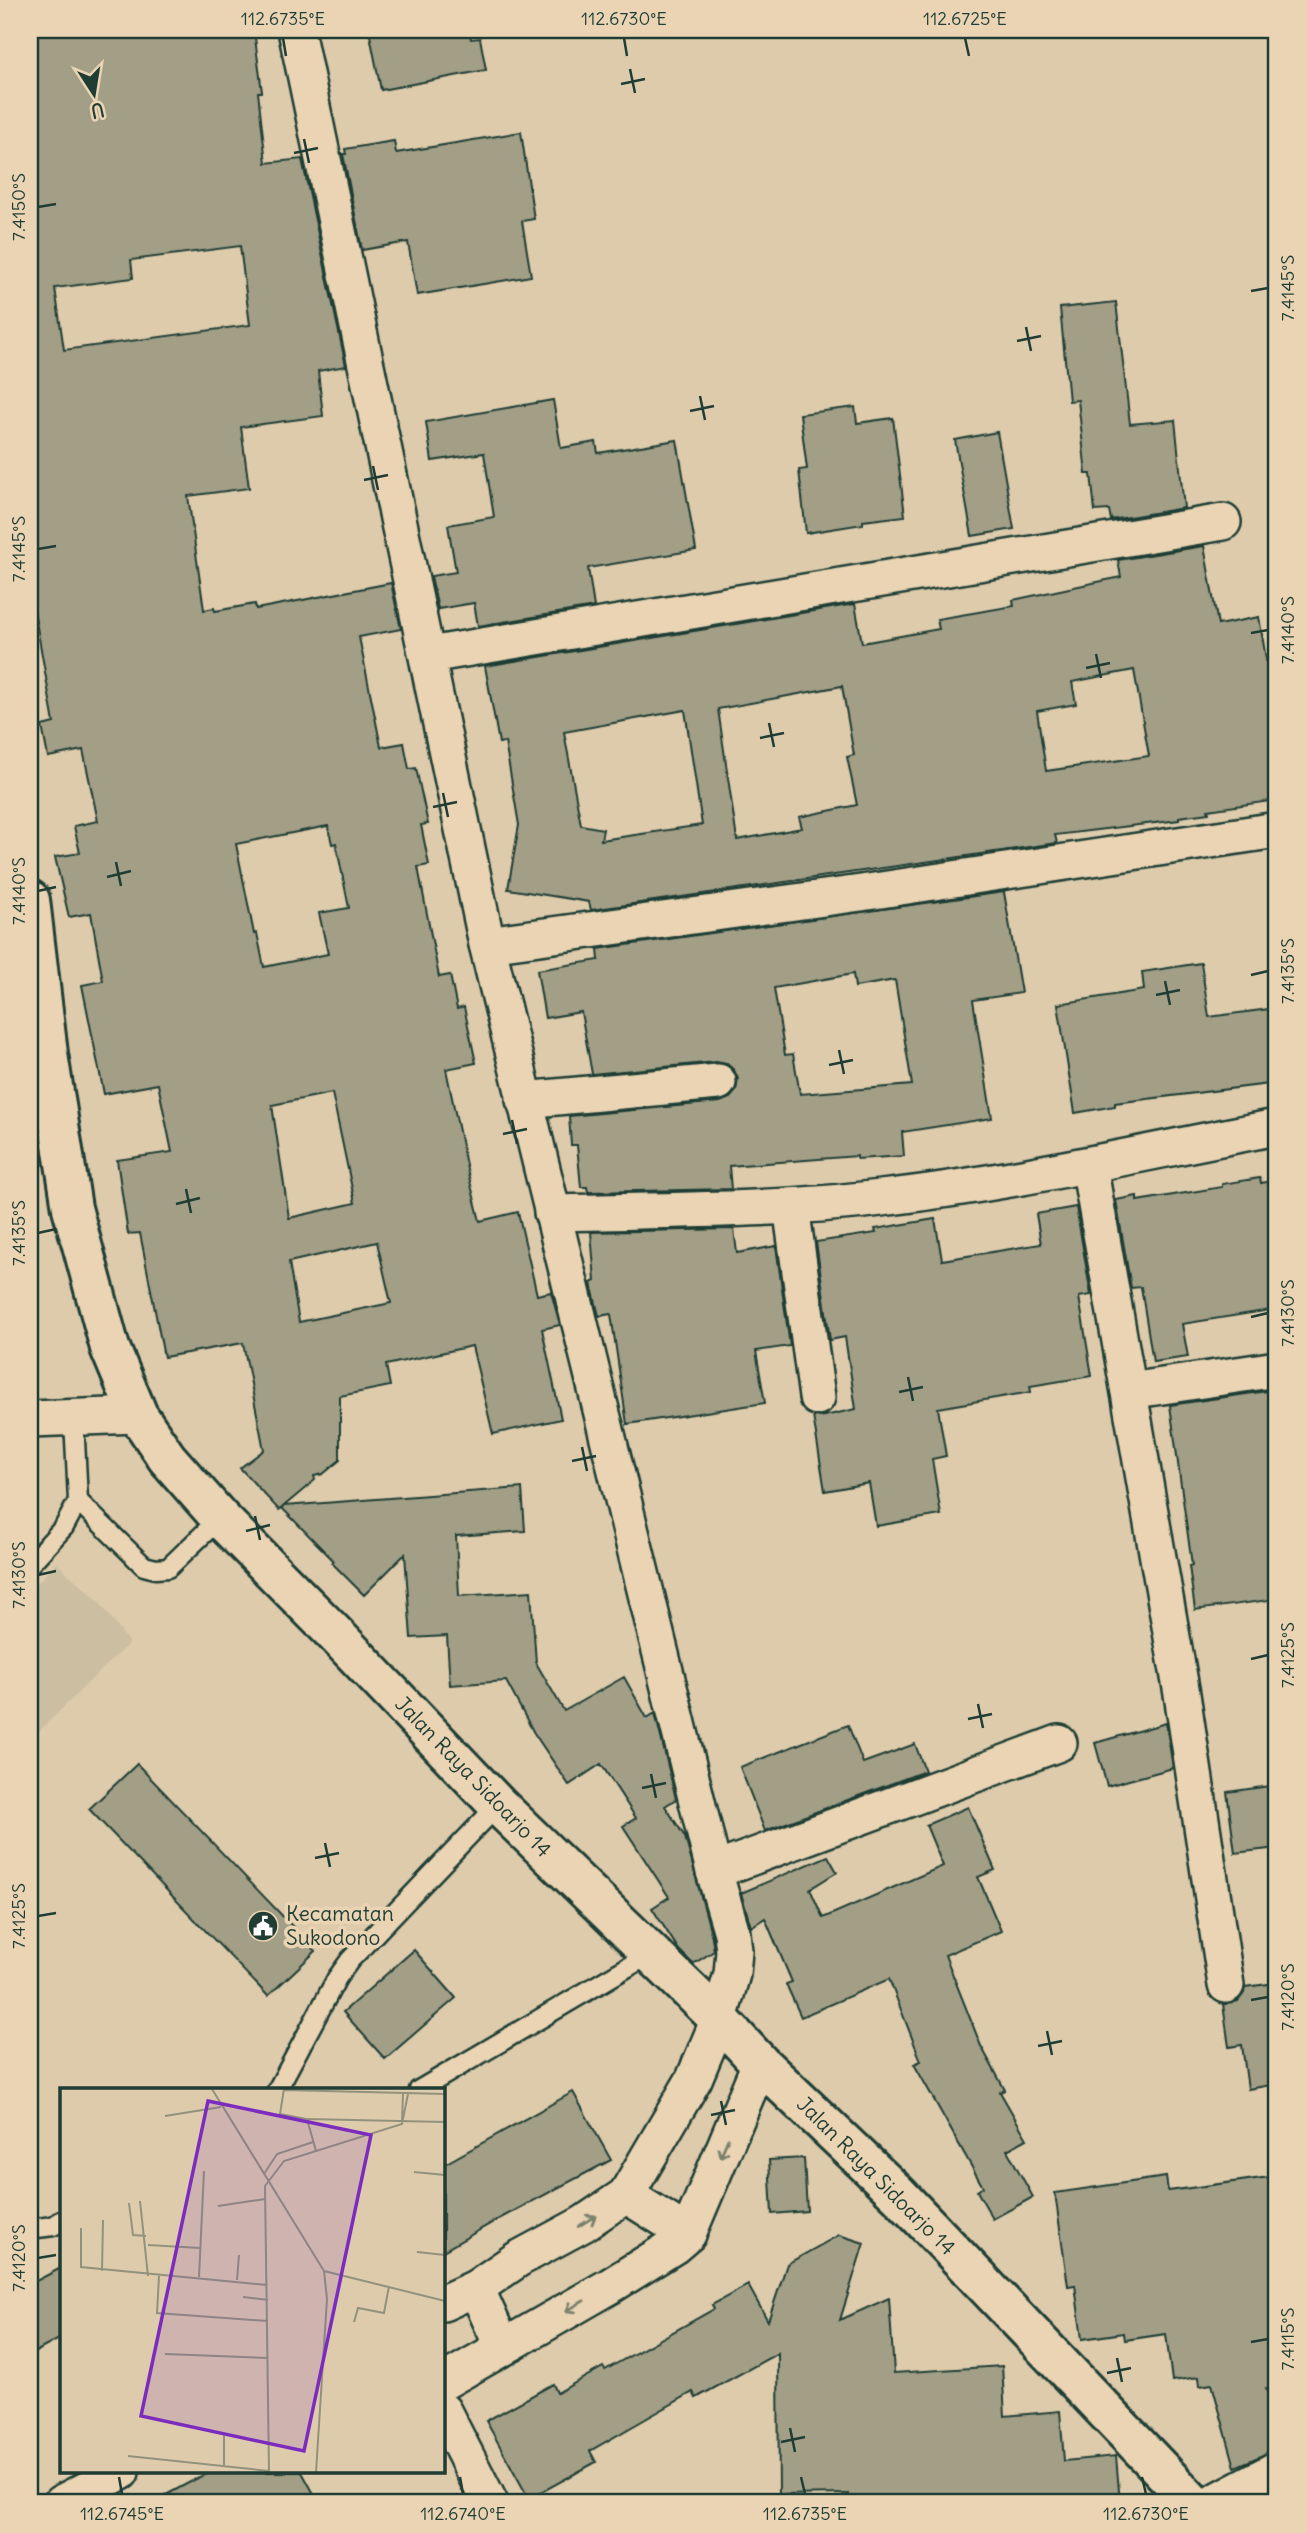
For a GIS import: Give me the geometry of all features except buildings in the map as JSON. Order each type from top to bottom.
[{"type":"main road","name":"Jalan Raya Sidoarjo 14","points":[[30,900],[48,1055],[72,1208],[110,1348],[138,1415],[167,1458],[220,1518],[498,1805],[719,2019],[760,2063],[898,2194],[1193,2503]]},
{"type":"street","points":[[296,30],[429,655],[459,816],[487,944],[714,1871],[732,1933],[734,1951],[732,1974],[719,2019],[694,2079],[626,2195],[476,2288],[444,2303]]},
{"type":"street","points":[[429,655],[1223,522]]},
{"type":"street","points":[[487,944],[861,893],[1277,830]]},
{"type":"street","points":[[524,1100],[719,1082]]},
{"type":"street","points":[[552,1213],[791,1206],[880,1198],[977,1185],[1089,1165],[1277,1127]]},
{"type":"street","points":[[1089,1165],[1182,1694],[1226,1985]]},
{"type":"street","points":[[791,1206],[817,1397]]},
{"type":"street","points":[[1129,1391],[1277,1369]]},
{"type":"street","points":[[30,1419],[138,1415]]},
{"type":"street","points":[[714,1871],[1059,1743]]},
{"type":"street","points":[[444,2381],[610,2286],[674,2246],[688,2234],[760,2063]]},
{"type":"street","points":[[626,2195],[688,2234]]},
{"type":"street","points":[[476,2288],[503,2347]]},
{"type":"street","points":[[444,2413],[490,2503]]},
{"type":"street","points":[[1213,2503],[1277,2469]]},
{"type":"street","points":[[61,2503],[117,2474]]},
{"type":"lane","points":[[30,1564],[64,1527],[78,1501],[74,1419]]},
{"type":"lane","points":[[78,1501],[144,1566],[156,1569],[168,1568],[220,1518]]},
{"type":"lane","points":[[278,2088],[337,1978],[350,1960],[498,1805]]},
{"type":"lane","points":[[422,2088],[650,1954]]},
{"type":"lane","points":[[30,2229],[53,2226],[60,2222]]},
{"type":"shaded area","points":[[56,1563],[98,1600],[129,1643],[30,1740],[30,1591]]},
{"type":"place","name":"Kecamatan Sukodono","points":[[263,1926]]}]
